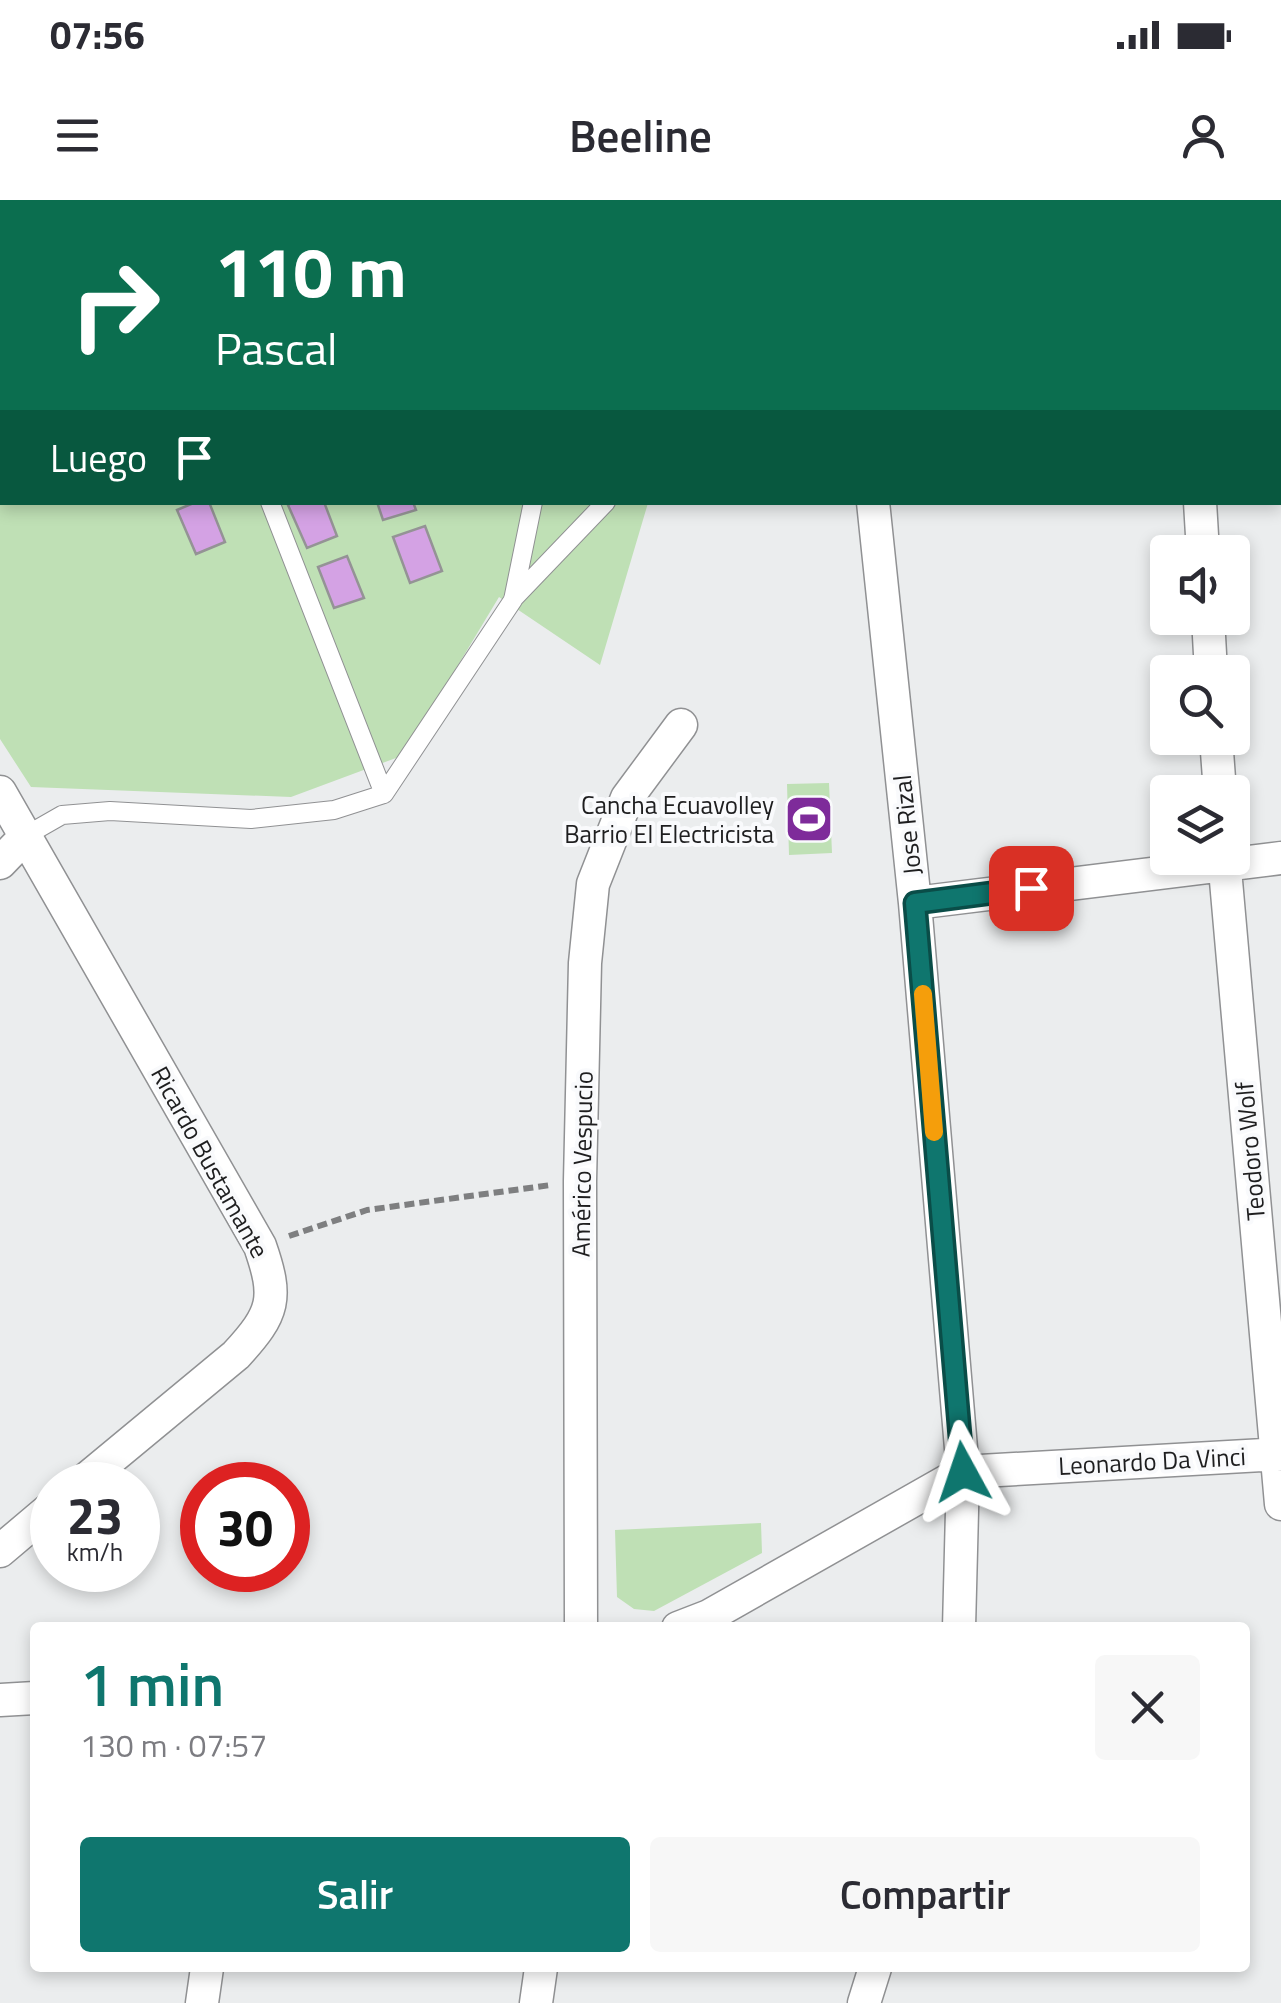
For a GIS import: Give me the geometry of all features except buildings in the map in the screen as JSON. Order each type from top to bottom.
[{"type":"street","name":"Jose Rizal","points":[[873,505],[915,903],[963,1472],[959,1622]]},
{"type":"street","points":[[1200,505],[1202,535]]},
{"type":"street","name":"Américo Vespucio","points":[[580,1622],[580,1181],[585,964],[594,884],[627,798],[681,725]]},
{"type":"street","name":"Ricardo Bustamante","points":[[0,792],[260,1246],[274,1289],[259,1330],[236,1354],[107,1462]]},
{"type":"street","points":[[0,863],[27,835]]},
{"type":"street","points":[[1250,860],[1281,858]]},
{"type":"street","points":[[915,903],[1150,871]]},
{"type":"street","name":"Teodoro Wolf","points":[[1225,875],[1281,1504]]},
{"type":"street","name":"Leonardo Da Vinci","points":[[963,1472],[1279,1454]]},
{"type":"street","points":[[694,1622],[963,1472]]},
{"type":"street","points":[[0,1551],[30,1526]]},
{"type":"street","points":[[0,1700],[30,1698]]},
{"type":"street","points":[[202,2003],[206,1972]]},
{"type":"street","points":[[536,2003],[540,1972]]},
{"type":"street","points":[[864,2003],[874,1972]]},
{"type":"lane","points":[[271,505],[384,794]]},
{"type":"lane","points":[[513,600],[532,505]]},
{"type":"lane","points":[[27,835],[62,815],[110,811],[251,819],[334,810],[384,794],[513,600],[603,505]]},
{"type":"path","points":[[260,1246],[368,1210],[580,1181]]},
{"type":"green space","points":[[0,505],[647,505],[600,665],[499,597],[404,755],[291,797],[31,787],[0,739]]},
{"type":"green space","name":"Cancha Ecuavolley Barrio El Electricista","points":[[829,783],[832,853],[789,855],[787,784]]},
{"type":"green space","points":[[761,1523],[762,1553],[654,1611],[634,1609],[617,1597],[615,1530]]},
{"type":"slow traffic","points":[[923,994],[934,1132]]},
{"type":"place","name":"Cancha Ecuavolley Barrio El Electricista","points":[[809,819]]},
{"type":"route","points":[[963,1472],[915,903],[1031,888]]}]
